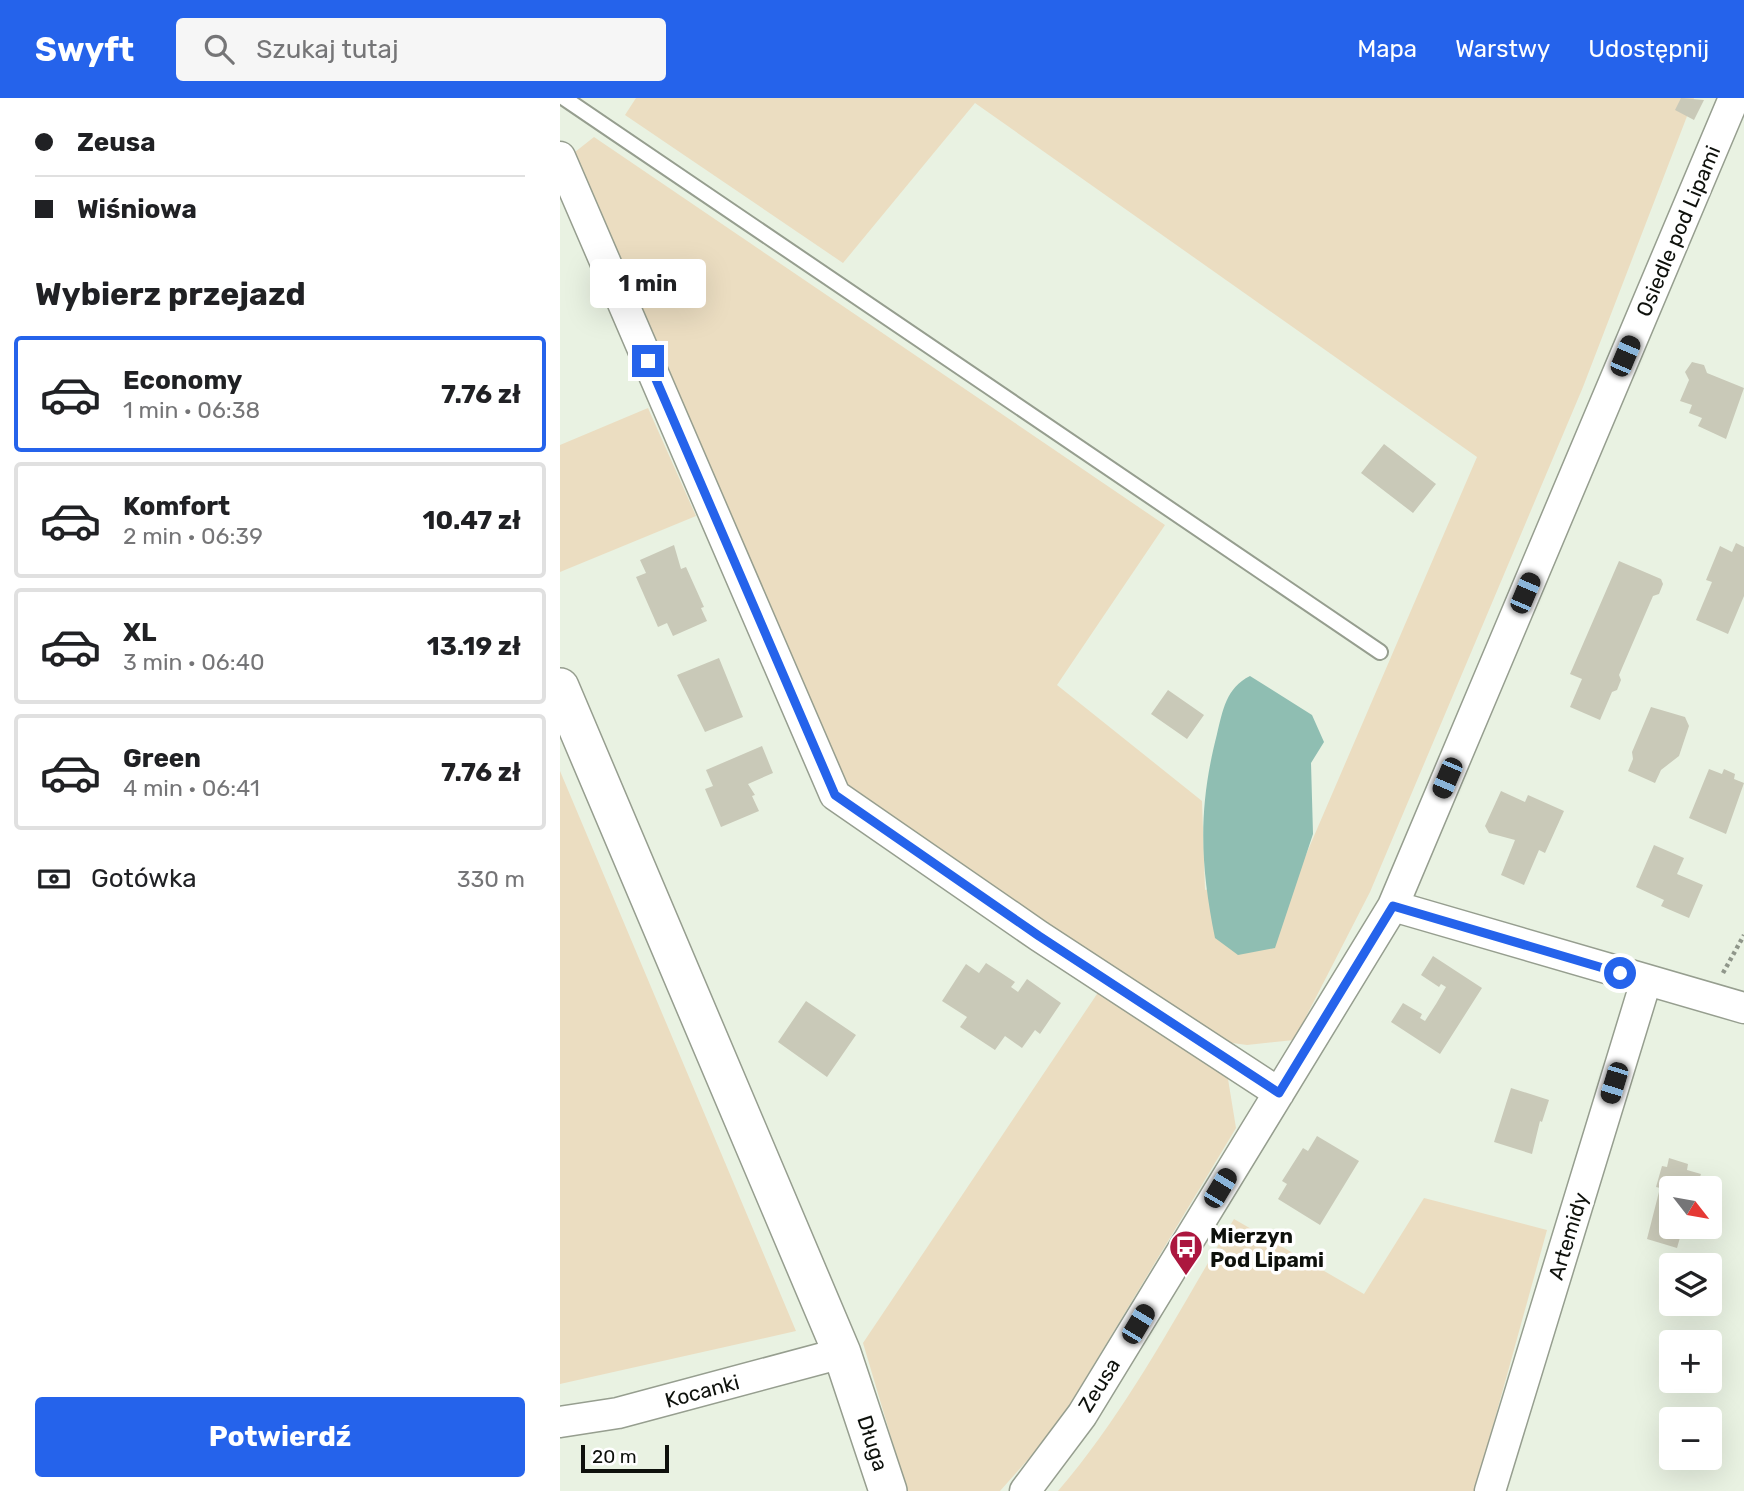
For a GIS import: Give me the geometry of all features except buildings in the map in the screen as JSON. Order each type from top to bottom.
[{"type":"street","name":"Osiedle pod Lipami","points":[[1393,906],[1734,98]]},
{"type":"street","points":[[560,157],[835,795],[1039,936],[1279,1093]]},
{"type":"street","name":"Długa","points":[[560,687],[842,1353],[888,1491]]},
{"type":"street","points":[[1393,906],[1646,981],[1736,989]]},
{"type":"street","name":"Zeusa","points":[[1024,1491],[1082,1415],[1393,906]]},
{"type":"street","name":"Artemidy","points":[[1490,1491],[1646,981]]},
{"type":"street","name":"Kocanki","points":[[560,1422],[618,1413],[842,1353]]},
{"type":"lane","points":[[564,98],[1380,652]]},
{"type":"path","points":[[1709,969],[1736,989],[1744,935]]},
{"type":"shaded area","points":[[636,98],[1694,98],[1583,387],[1370,892],[1294,1040],[1247,1045],[1203,1039],[842,789],[701,446],[575,152],[594,137],[1165,525],[1057,685],[1202,801],[1205,890],[1305,857],[1477,457],[975,103],[843,263],[625,115]]},
{"type":"shaded area","points":[[648,408],[696,516],[560,572],[560,445]]},
{"type":"shaded area","points":[[560,771],[796,1331],[560,1384]]},
{"type":"shaded area","points":[[1099,991],[1228,1079],[1236,1128],[1055,1429],[1000,1491],[907,1491],[863,1343]]},
{"type":"shaded area","points":[[1424,1198],[1547,1230],[1475,1491],[1058,1491],[1130,1393],[1234,1219],[1364,1294]]},
{"type":"water","points":[[1250,676],[1312,715],[1324,742],[1311,763],[1313,834],[1275,948],[1238,955],[1215,938],[1206,885],[1204,811],[1211,761],[1224,708],[1231,693]]},
{"type":"place","name":"Mierzyn Pod Lipami","points":[[1186,1277]]},
{"type":"route","points":[[648,361],[835,795],[1039,936],[1279,1093],[1393,906],[1620,973]]}]
